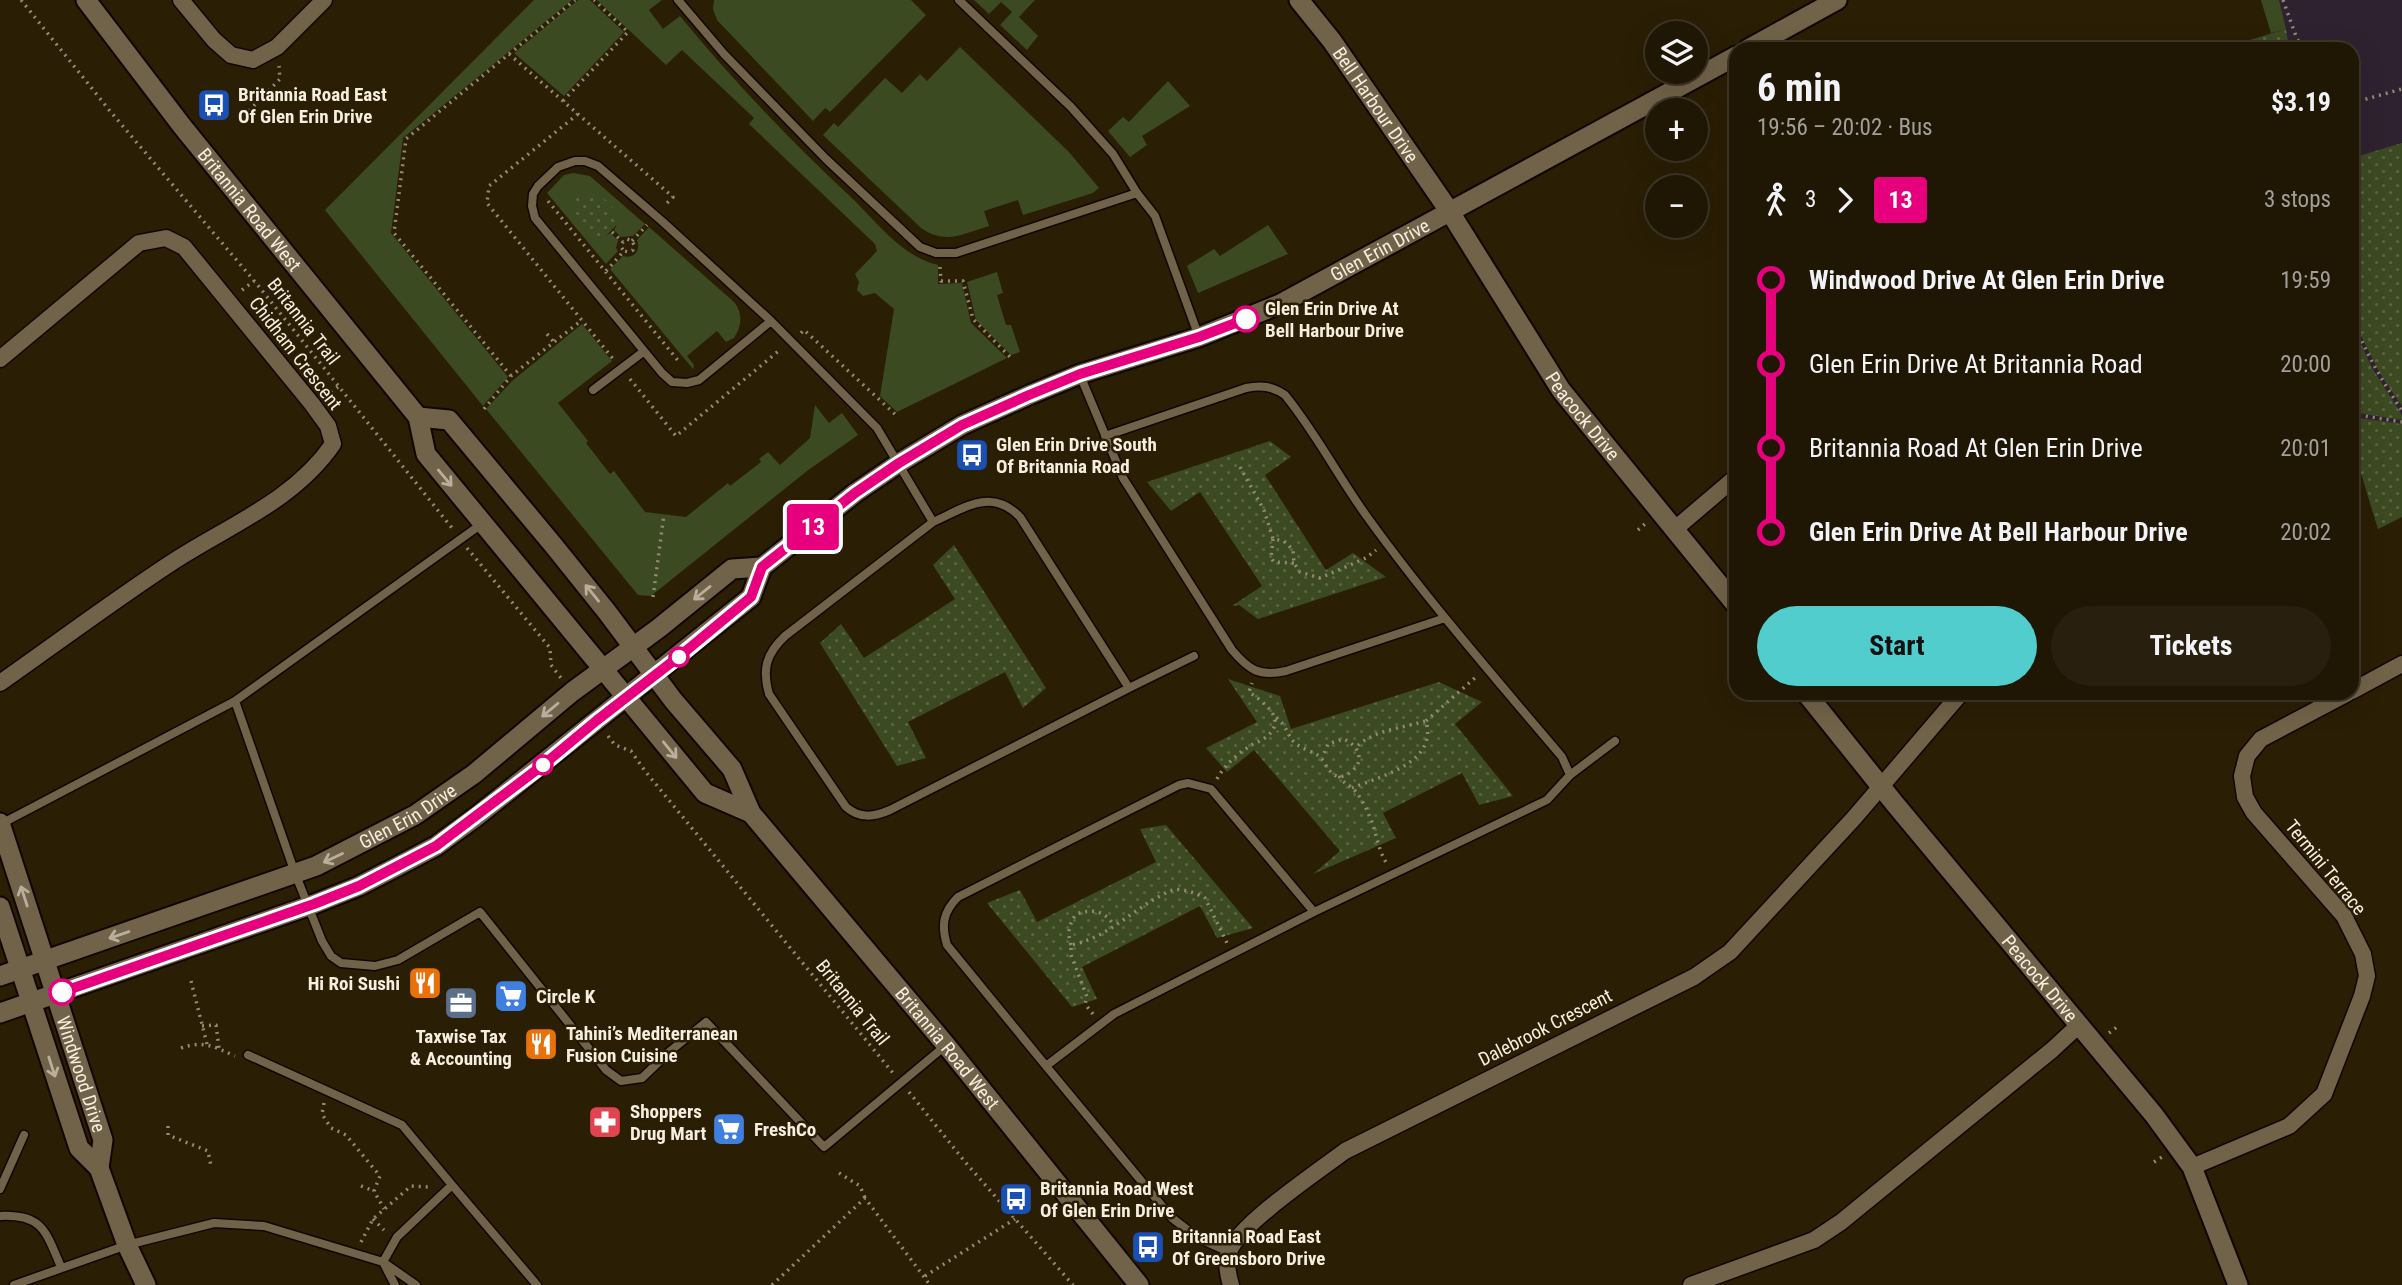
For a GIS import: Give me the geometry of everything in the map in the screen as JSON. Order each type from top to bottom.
[{"type":"street","name":"Britannia Road West","points":[[86,0],[227,182],[418,417],[426,454],[705,793],[751,813]]},
{"type":"street","points":[[181,0],[214,40],[231,55],[253,60],[277,47],[324,0]]},
{"type":"street","name":"Bell Harbour Drive","points":[[1299,0],[1332,41],[1450,212]]},
{"type":"street","points":[[1761,42],[1837,0]]},
{"type":"street","name":"Glen Erin Drive","points":[[0,1013],[308,906],[359,886],[436,846],[543,765],[751,597],[762,567],[855,493],[899,463],[962,425],[1080,374],[1199,337],[1280,304],[1729,60]]},
{"type":"street","name":"Peacock Drive","points":[[1450,212],[1561,390],[1729,596]]},
{"type":"street","name":"Chidham Crescent","points":[[0,359],[139,243],[166,238],[184,247],[304,394],[328,426],[333,444],[320,464],[280,499],[172,562],[0,682]]},
{"type":"street","name":"Britannia Road West","points":[[418,417],[449,420],[554,546],[732,769],[751,813],[946,1045],[1139,1285]]},
{"type":"street","points":[[1675,529],[1729,483]]},
{"type":"street","name":"Glen Erin Drive","points":[[0,976],[296,873],[344,852],[415,815],[474,774],[732,569],[762,567]]},
{"type":"street","name":"Termini Terrace","points":[[2359,687],[2402,664]]},
{"type":"street","name":"Peacock Drive","points":[[1812,700],[2080,1024],[2154,1115],[2192,1167],[2238,1285]]},
{"type":"street","name":"Dalebrook Crescent","points":[[1229,1252],[1241,1233],[1297,1186],[1345,1151],[1694,977],[1730,952],[1881,787],[1955,700]]},
{"type":"street","name":"Termini Terrace","points":[[2192,1167],[2290,1126],[2318,1101],[2324,1094],[2362,996],[2367,976],[2362,954],[2344,916],[2254,813],[2245,797],[2242,776],[2247,756],[2261,739],[2335,700]]},
{"type":"street","name":"Windwood Drive","points":[[1,824],[103,1140],[99,1168]]},
{"type":"street","name":"Windwood Drive","points":[[0,907],[79,1148],[99,1168],[127,1245],[146,1285]]},
{"type":"street","points":[[1691,1285],[1814,1240],[1841,1222],[2080,1024]]},
{"type":"street","points":[[1229,1252],[1227,1269],[1231,1285]]},
{"type":"lane","points":[[678,0],[734,64],[908,239],[920,247],[940,253],[956,253],[1137,193]]},
{"type":"lane","points":[[959,0],[1071,107],[1113,154],[1155,216],[1199,337]]},
{"type":"lane","points":[[771,321],[699,380],[687,383],[672,382],[643,352],[535,218],[533,194],[558,167],[567,163],[585,162],[598,166],[771,321],[877,428],[933,523]]},
{"type":"lane","points":[[593,390],[643,352]]},
{"type":"lane","points":[[1080,374],[1123,478],[1237,656],[1255,671],[1264,674],[1286,671],[1445,618]]},
{"type":"lane","points":[[1105,436],[1246,388],[1276,388],[1295,406],[1336,473],[1385,542],[1562,757],[1570,775]]},
{"type":"lane","points":[[1129,688],[1020,517],[1009,506],[986,501],[975,503],[933,523],[785,636],[773,647],[765,678],[769,694],[838,797],[854,814],[869,816],[890,810],[1194,656]]},
{"type":"lane","points":[[1,824],[235,701],[483,523]]},
{"type":"lane","points":[[235,701],[322,941],[331,956],[341,963],[375,966],[398,960],[480,912],[606,1070],[621,1081],[642,1078],[706,1022],[824,1147],[946,1045]]},
{"type":"lane","points":[[1046,1066],[1114,1014],[1314,912],[1547,800],[1570,775],[1615,741]]},
{"type":"lane","points":[[1229,1252],[1198,1238],[1172,1218],[947,944],[943,931],[946,913],[958,897],[1188,783],[1211,789],[1314,912]]},
{"type":"lane","points":[[248,1055],[402,1125],[451,1187],[537,1285]]},
{"type":"lane","points":[[0,1189],[24,1135]]},
{"type":"lane","points":[[383,1262],[397,1237],[451,1187]]},
{"type":"lane","points":[[0,1216],[20,1215],[37,1223],[48,1238],[61,1267]]},
{"type":"lane","points":[[14,1285],[127,1245],[214,1223],[264,1226],[383,1262],[416,1285]]},
{"type":"lane","points":[[383,1262],[395,1285]]},
{"type":"path","name":"Britannia Trail","points":[[21,0],[110,111],[256,283],[550,648],[551,665]]},
{"type":"path","points":[[511,376],[394,233],[406,139],[575,0]]},
{"type":"path","points":[[563,101],[628,32],[594,0]]},
{"type":"path","points":[[2283,0],[2299,42]]},
{"type":"path","points":[[244,116],[280,79],[277,47]]},
{"type":"path","points":[[509,54],[673,197],[632,241]]},
{"type":"path","points":[[2359,101],[2402,89]]},
{"type":"path","points":[[578,114],[489,186],[486,203],[676,436],[804,330],[897,416]]},
{"type":"path","points":[[548,201],[680,363]]},
{"type":"path","points":[[612,232],[623,242]]},
{"type":"path","points":[[627,239],[632,241],[633,250],[629,253],[624,251],[621,247],[623,242],[627,239]]},
{"type":"path","points":[[592,287],[624,251]]},
{"type":"path","points":[[940,253],[941,281],[963,281],[972,319],[1012,358]]},
{"type":"path","points":[[484,409],[511,376],[582,320]]},
{"type":"path","points":[[547,334],[553,341]]},
{"type":"path","points":[[2359,336],[2376,370],[2402,411]]},
{"type":"path","points":[[2359,415],[2402,422]]},
{"type":"path","points":[[1240,467],[1264,510],[1273,539],[1271,558],[1274,562],[1294,563]]},
{"type":"path","points":[[653,597],[663,514]]},
{"type":"path","points":[[1638,530],[1646,523]]},
{"type":"path","points":[[1273,539],[1284,541],[1293,550],[1294,563],[1300,572],[1320,578],[1366,558],[1385,542]]},
{"type":"path","points":[[1356,747],[1363,740],[1380,733],[1426,721],[1465,685],[1488,669]]},
{"type":"path","points":[[1211,789],[1222,768],[1250,746],[1263,740],[1275,726],[1276,718],[1272,709],[1249,692],[1255,671]]},
{"type":"path","points":[[1276,718],[1283,722],[1294,743],[1322,758],[1327,770],[1339,776],[1352,788],[1368,813],[1380,852],[1394,874]]},
{"type":"path","points":[[1352,788],[1402,767],[1419,755],[1429,734],[1426,721]]},
{"type":"path","points":[[1322,758],[1328,744],[1335,740],[1343,738],[1356,747],[1359,754],[1354,770],[1339,776]]},
{"type":"path","name":"Britannia Trail","points":[[611,740],[615,745],[631,751],[966,1163],[1073,1285]]},
{"type":"path","points":[[1072,945],[1097,938],[1147,904],[1175,889],[1205,898],[1232,954]]},
{"type":"path","points":[[1101,1024],[1085,1004],[1087,997],[1071,955],[1069,924],[1076,914],[1095,910],[1105,915],[1114,925]]},
{"type":"path","points":[[191,981],[207,1044]]},
{"type":"path","points":[[202,1026],[216,1025],[219,1049]]},
{"type":"path","points":[[2108,1034],[2117,1027]]},
{"type":"path","points":[[181,1048],[194,1043],[207,1044],[239,1057],[248,1055]]},
{"type":"path","points":[[326,1091],[322,1114],[331,1128],[346,1135],[380,1176],[374,1191]]},
{"type":"path","points":[[168,1126],[168,1135],[208,1151],[211,1166]]},
{"type":"path","points":[[2154,1162],[2164,1156]]},
{"type":"path","points":[[839,1173],[860,1186],[865,1198],[930,1285]]},
{"type":"path","points":[[360,1186],[374,1191],[384,1209]]},
{"type":"path","points":[[355,1254],[373,1219],[411,1186],[451,1187]]},
{"type":"path","points":[[772,1285],[865,1198]]},
{"type":"path","points":[[925,1276],[1015,1219]]},
{"type":"shaded area","points":[[2261,0],[2402,0],[2402,517],[2378,529],[2359,467],[2359,42],[2243,42],[2271,33]]},
{"type":"green space","points":[[534,0],[572,0],[403,138],[391,233],[508,377],[483,406],[325,210]]},
{"type":"green space","points":[[578,0],[590,0],[624,32],[564,96],[514,53]]},
{"type":"green space","points":[[597,0],[662,0],[649,10],[663,29],[680,16],[764,111],[882,229],[913,255],[938,265],[938,284],[962,283],[971,323],[1007,358],[897,412],[880,396],[894,309],[875,293],[863,296],[857,290],[859,282],[855,274],[877,251],[875,244],[749,124],[754,118],[682,50],[666,65]]},
{"type":"green space","points":[[714,0],[911,0],[926,15],[830,112],[825,108],[813,121],[717,20],[713,9]]},
{"type":"green space","points":[[974,0],[1035,0],[1019,17],[1038,36],[1027,50],[1000,25],[1012,12],[1001,2],[989,14]]},
{"type":"green space","points":[[2261,0],[2279,0],[2286,29],[2271,33]]},
{"type":"green space","points":[[2286,29],[2288,42],[2244,42]]},
{"type":"green space","points":[[960,47],[1069,152],[1099,188],[1093,193],[1023,215],[1018,200],[984,211],[989,226],[962,235],[938,236],[921,228],[823,135],[834,123],[838,127],[885,78],[902,93],[920,74],[927,81]]},
{"type":"green space","points":[[1168,81],[1190,106],[1142,136],[1147,145],[1130,157],[1108,131],[1123,117],[1129,122]]},
{"type":"green space","points":[[2402,143],[2402,406],[2381,375],[2359,330],[2359,156]]},
{"type":"green space","points":[[573,173],[590,176],[645,224],[633,236],[621,237],[614,230],[617,224],[605,237],[610,233],[618,240],[618,251],[606,264],[547,193],[564,175]]},
{"type":"green space","points":[[587,193],[604,199],[615,212],[617,224],[605,237],[589,235],[576,219],[575,199]]},
{"type":"green space","points":[[1268,225],[1288,254],[1198,293],[1187,266],[1214,249],[1220,256]]},
{"type":"green space","points":[[649,227],[734,302],[739,311],[740,324],[734,338],[726,342],[717,331],[687,356],[694,365],[693,369],[610,269],[623,256],[636,253],[637,240]]},
{"type":"green space","points":[[997,272],[1003,293],[997,295],[1006,325],[1011,325],[1020,352],[1011,355],[976,320],[967,282]]},
{"type":"green space","points":[[582,324],[612,361],[558,403],[610,474],[614,471],[645,512],[686,517],[728,483],[730,486],[761,462],[759,459],[768,452],[780,465],[810,438],[815,405],[829,423],[842,413],[858,435],[807,471],[651,596],[638,595],[486,409],[512,381]]},
{"type":"green space","points":[[2359,339],[2372,368],[2402,415],[2402,420],[2359,413]]},
{"type":"green space","points":[[2359,418],[2402,424],[2402,517],[2378,529],[2359,467]]},
{"type":"green space","points":[[1270,441],[1291,457],[1265,475],[1326,570],[1353,553],[1386,577],[1258,619],[1239,605],[1232,606],[1262,586],[1200,492],[1171,511],[1147,482]]},
{"type":"green space","points":[[954,545],[1046,688],[1023,708],[1005,672],[908,722],[926,758],[897,766],[820,643],[841,624],[864,658],[955,599],[933,565]]},
{"type":"green space","points":[[1228,679],[1280,696],[1291,729],[1439,682],[1482,702],[1455,724],[1513,796],[1479,805],[1462,773],[1383,813],[1396,838],[1313,874],[1340,851],[1254,750],[1227,772],[1206,748],[1257,722]]},
{"type":"green space","points":[[1166,825],[1253,928],[1217,938],[1200,906],[1082,967],[1097,999],[1072,1007],[987,903],[1020,890],[1037,922],[1156,862],[1140,829]]},
{"type":"bus line","name":"13","points":[[62,992],[314,904],[359,886],[436,846],[681,655],[751,597],[762,567],[855,493],[899,463],[962,425],[1029,395],[1080,374],[1199,337],[1246,319]]},
{"type":"place","name":"Britannia Road East Of Glen Erin Drive","points":[[214,105]]},
{"type":"place","name":"Glen Erin Drive At Bell Harbour Drive","points":[[1246,319]]},
{"type":"place","name":"Glen Erin Drive South Of Britannia Road","points":[[972,455]]},
{"type":"place","name":"Hi Roi Sushi","points":[[425,983]]},
{"type":"place","name":"Circle K","points":[[511,996]]},
{"type":"place","name":"Taxwise Tax & Accounting","points":[[461,1003]]},
{"type":"place","name":"Tahini’s Mediterranean Fusion Cuisine","points":[[541,1044]]},
{"type":"place","name":"Shoppers Drug Mart","points":[[605,1122]]},
{"type":"place","name":"FreshCo","points":[[729,1129]]},
{"type":"place","name":"Britannia Road West Of Glen Erin Drive","points":[[1016,1199]]},
{"type":"place","name":"Britannia Road East Of Greensboro Drive","points":[[1148,1247]]}]
